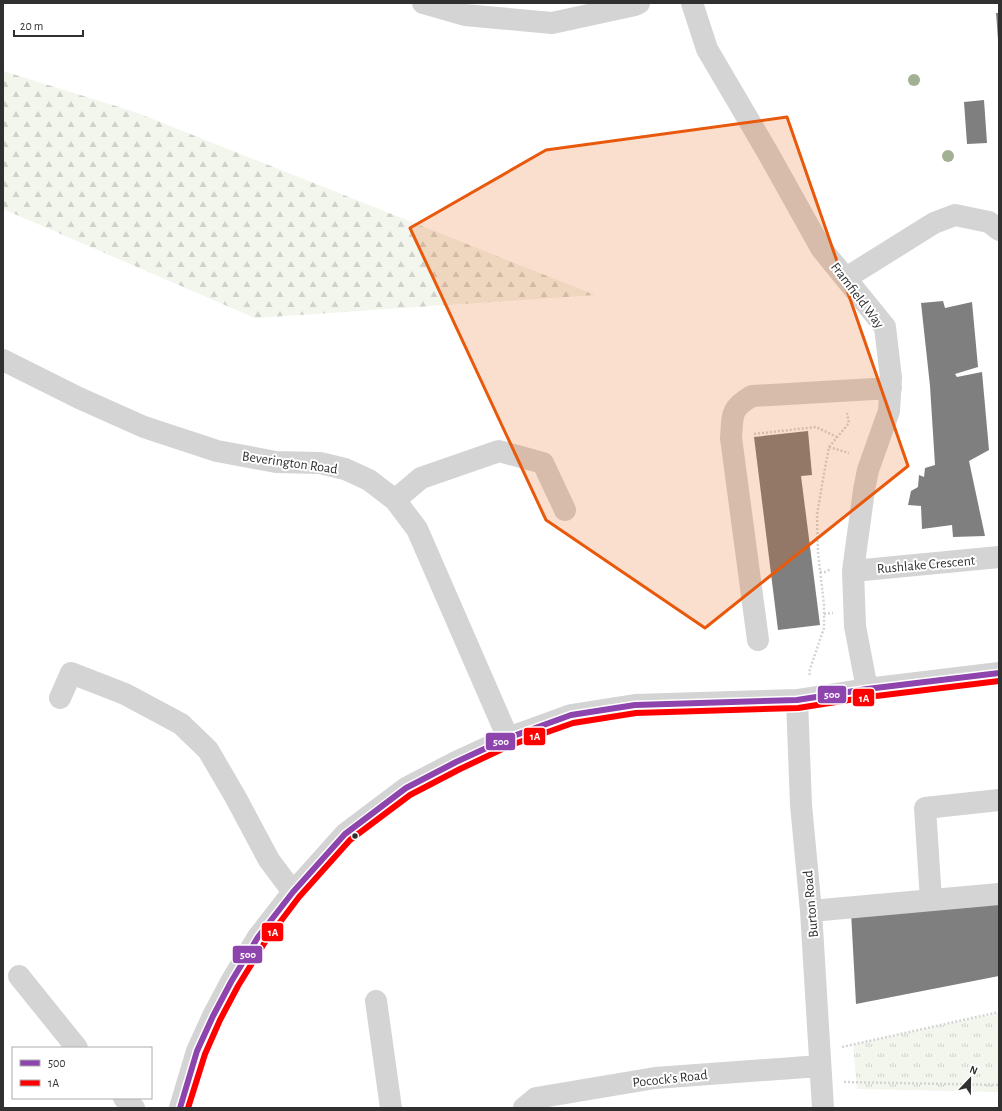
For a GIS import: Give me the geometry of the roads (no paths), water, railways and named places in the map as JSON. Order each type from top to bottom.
[{"type":"street","points":[[423,3],[465,15],[552,23],[639,3]]},
{"type":"street","name":"Framfield Way","points":[[692,3],[706,49],[768,153],[820,248],[885,327],[891,378],[889,411],[868,470],[853,571],[855,626],[867,689]]},
{"type":"street","points":[[846,278],[934,224],[955,215],[989,222],[999,230]]},
{"type":"street","name":"Beverington Road","points":[[3,360],[79,398],[144,427],[217,451],[276,462],[320,463],[345,469],[369,480],[395,500],[417,529],[508,738]]},
{"type":"street","points":[[758,640],[731,438],[733,414],[739,404],[752,396],[891,388]]},
{"type":"street","points":[[395,500],[420,478],[500,451],[543,463],[565,510]]},
{"type":"street","name":"Rushlake Crescent","points":[[853,571],[999,557]]},
{"type":"street","points":[[60,698],[71,673],[125,694],[181,724],[208,750],[236,798],[269,860],[293,892]]},
{"type":"street","points":[[180,1108],[197,1051],[231,982],[258,937],[293,892],[345,834],[406,788],[456,762],[508,738],[571,715],[635,705],[804,699],[867,689],[999,673]]},
{"type":"street","name":"Burton Road","points":[[804,699],[801,805],[811,911],[823,1108]]},
{"type":"street","points":[[931,900],[918,807],[999,800]]},
{"type":"street","points":[[811,911],[999,894]]},
{"type":"street","points":[[19,976],[76,1047]]},
{"type":"street","points":[[376,1001],[391,1108]]},
{"type":"street","name":"Pocock's Road","points":[[524,1108],[536,1098],[655,1078],[820,1066]]},
{"type":"street","points":[[125,1099],[134,1108]]}]
